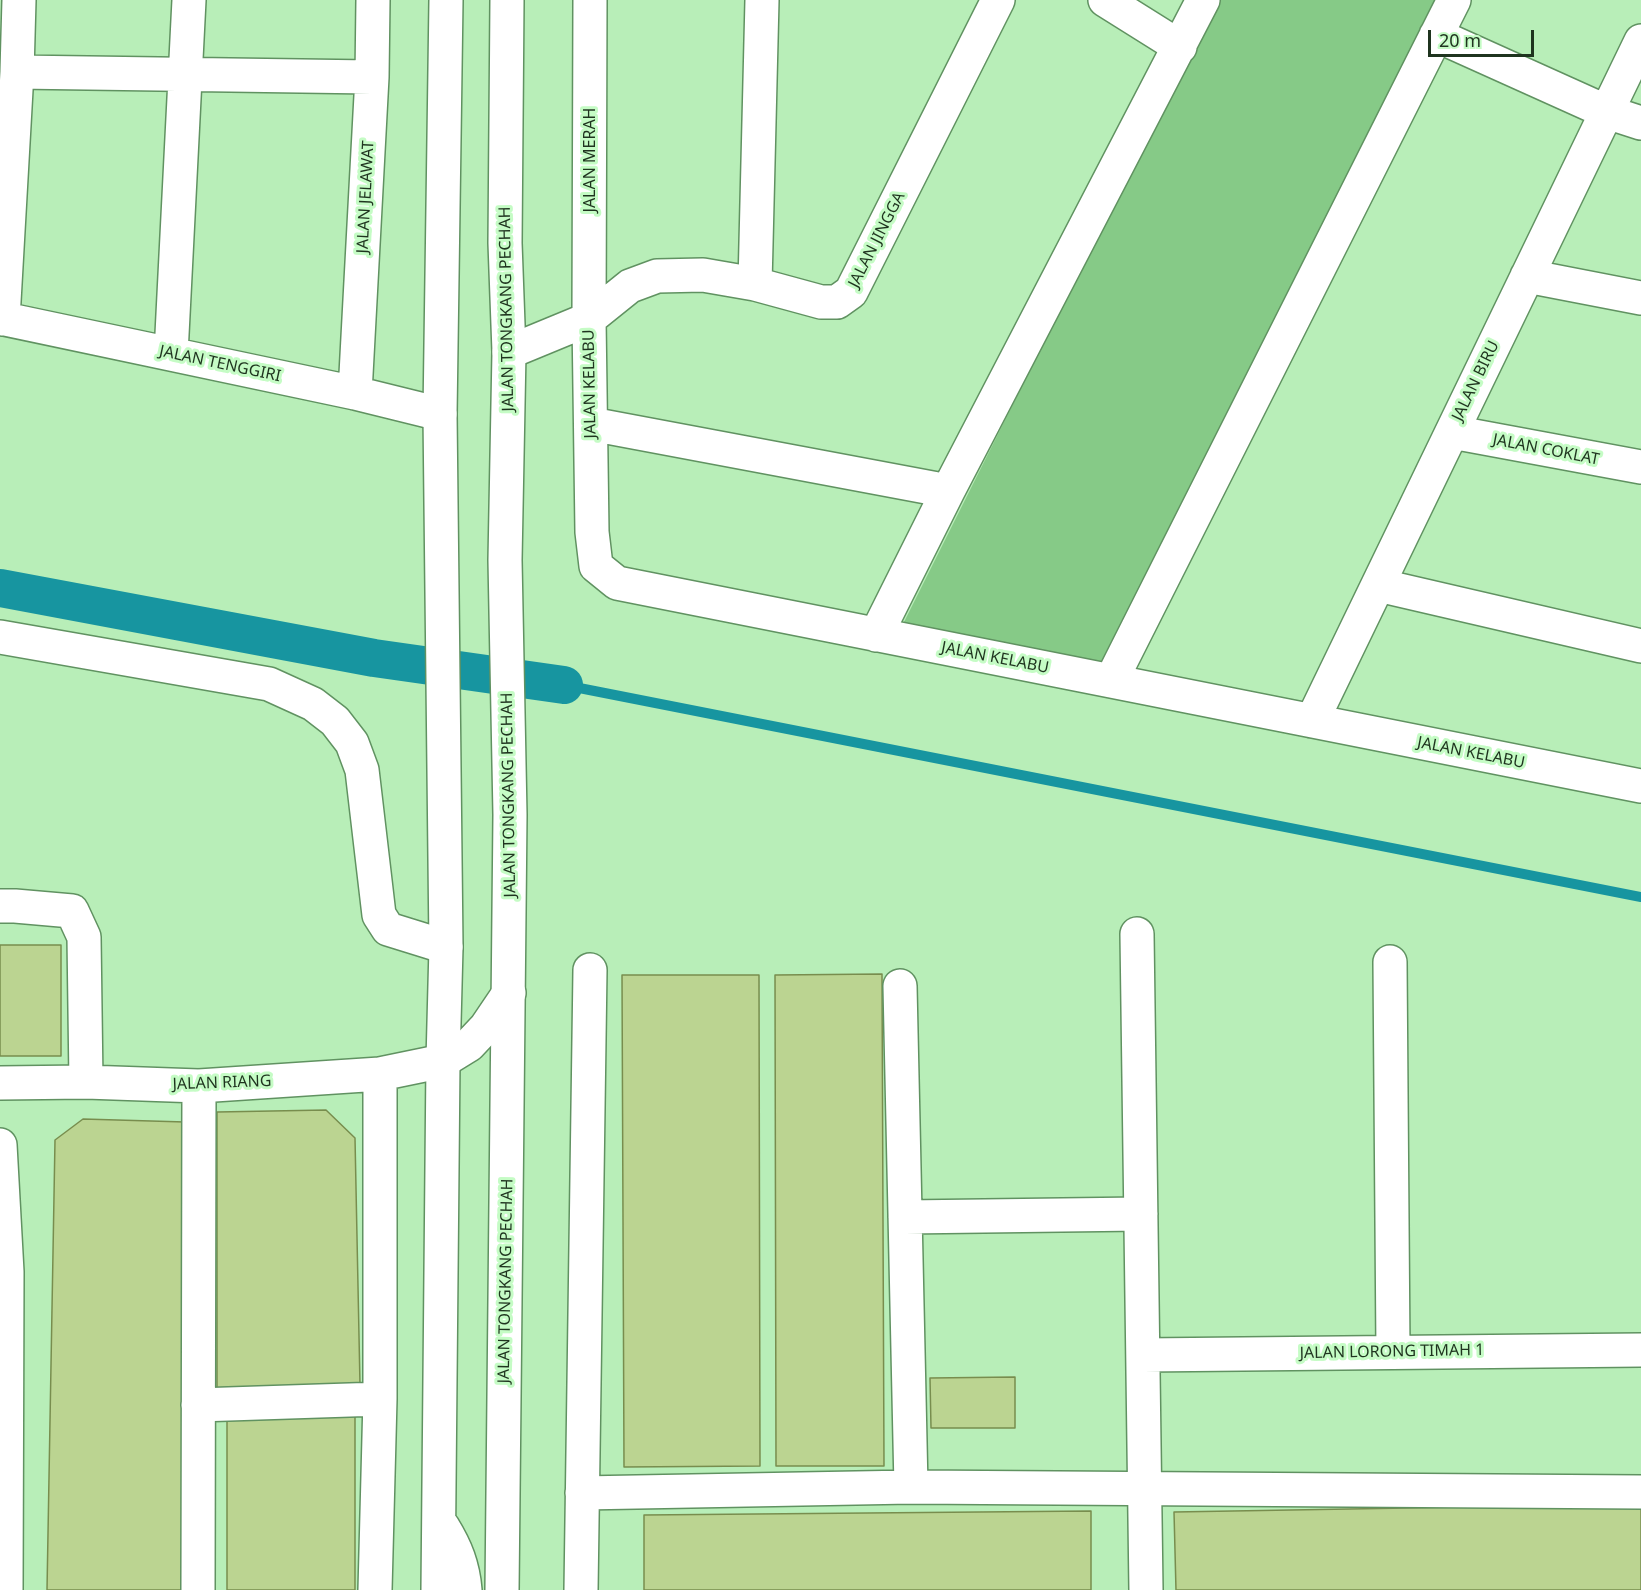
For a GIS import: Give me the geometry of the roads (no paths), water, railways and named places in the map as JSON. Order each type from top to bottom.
[{"type":"street","points":[[2,318],[17,72],[19,0]]},
{"type":"street","points":[[171,354],[187,75],[189,0]]},
{"type":"street","name":"JALAN JELAWAT","points":[[355,393],[372,77],[373,0]]},
{"type":"street","points":[[438,1590],[446,947],[440,414],[446,0]]},
{"type":"street","name":"JALAN TONGKANG PECHAH","points":[[502,1590],[510,815],[505,560],[509,352],[505,243],[507,0]]},
{"type":"street","name":"JALAN MERAH","points":[[589,319],[590,0]]},
{"type":"street","points":[[755,284],[762,0]]},
{"type":"street","name":"JALAN JINGGA","points":[[509,352],[589,319],[630,286],[657,276],[703,275],[755,284],[821,302],[837,302],[851,292],[998,0]]},
{"type":"street","points":[[1105,0],[1180,47]]},
{"type":"street","points":[[876,635],[948,491],[1203,0]]},
{"type":"street","points":[[1111,681],[1454,0]]},
{"type":"street","points":[[1436,35],[1607,112],[1641,123]]},
{"type":"street","name":"JALAN BIRU","points":[[1312,721],[1641,41]]},
{"type":"street","points":[[17,72],[372,77]]},
{"type":"street","points":[[1527,276],[1641,298]]},
{"type":"street","name":"JALAN TENGGIRI","points":[[2,318],[355,393],[440,414]]},
{"type":"street","name":"JALAN KELABU","points":[[589,319],[592,532],[596,566],[617,583],[1641,786]]},
{"type":"street","points":[[591,424],[948,491]]},
{"type":"street","name":"JALAN COKLAT","points":[[1452,432],[1641,467]]},
{"type":"street","points":[[1378,585],[1641,646]]},
{"type":"street","points":[[0,637],[269,684],[313,704],[335,721],[352,742],[362,770],[379,915],[388,929],[446,947]]},
{"type":"street","points":[[0,906],[72,911],[84,937],[86,1082]]},
{"type":"street","points":[[1137,934],[1146,1590]]},
{"type":"street","points":[[1390,962],[1393,1352]]},
{"type":"street","points":[[581,1590],[590,970]]},
{"type":"street","points":[[900,986],[911,1486]]},
{"type":"street","name":"JALAN RIANG","points":[[0,1083],[86,1082],[199,1086],[380,1074],[443,1061],[469,1045],[486,1027],[509,993]]},
{"type":"street","points":[[375,1590],[380,1399],[380,1074]]},
{"type":"street","points":[[198,1590],[199,1086]]},
{"type":"street","points":[[0,1145],[6,1590]]},
{"type":"street","points":[[905,1217],[1141,1214]]},
{"type":"street","name":"JALAN LORONG TIMAH 1","points":[[1143,1355],[1641,1350]]},
{"type":"street","points":[[198,1405],[380,1399]]},
{"type":"street","points":[[582,1493],[911,1486],[1641,1492]]},
{"type":"street","points":[[439,1520],[454,1545],[460,1561],[465,1590]]},
{"type":"waterway","points":[[0,588],[374,658],[564,685]]},
{"type":"waterway","points":[[564,685],[1641,897]]}]
